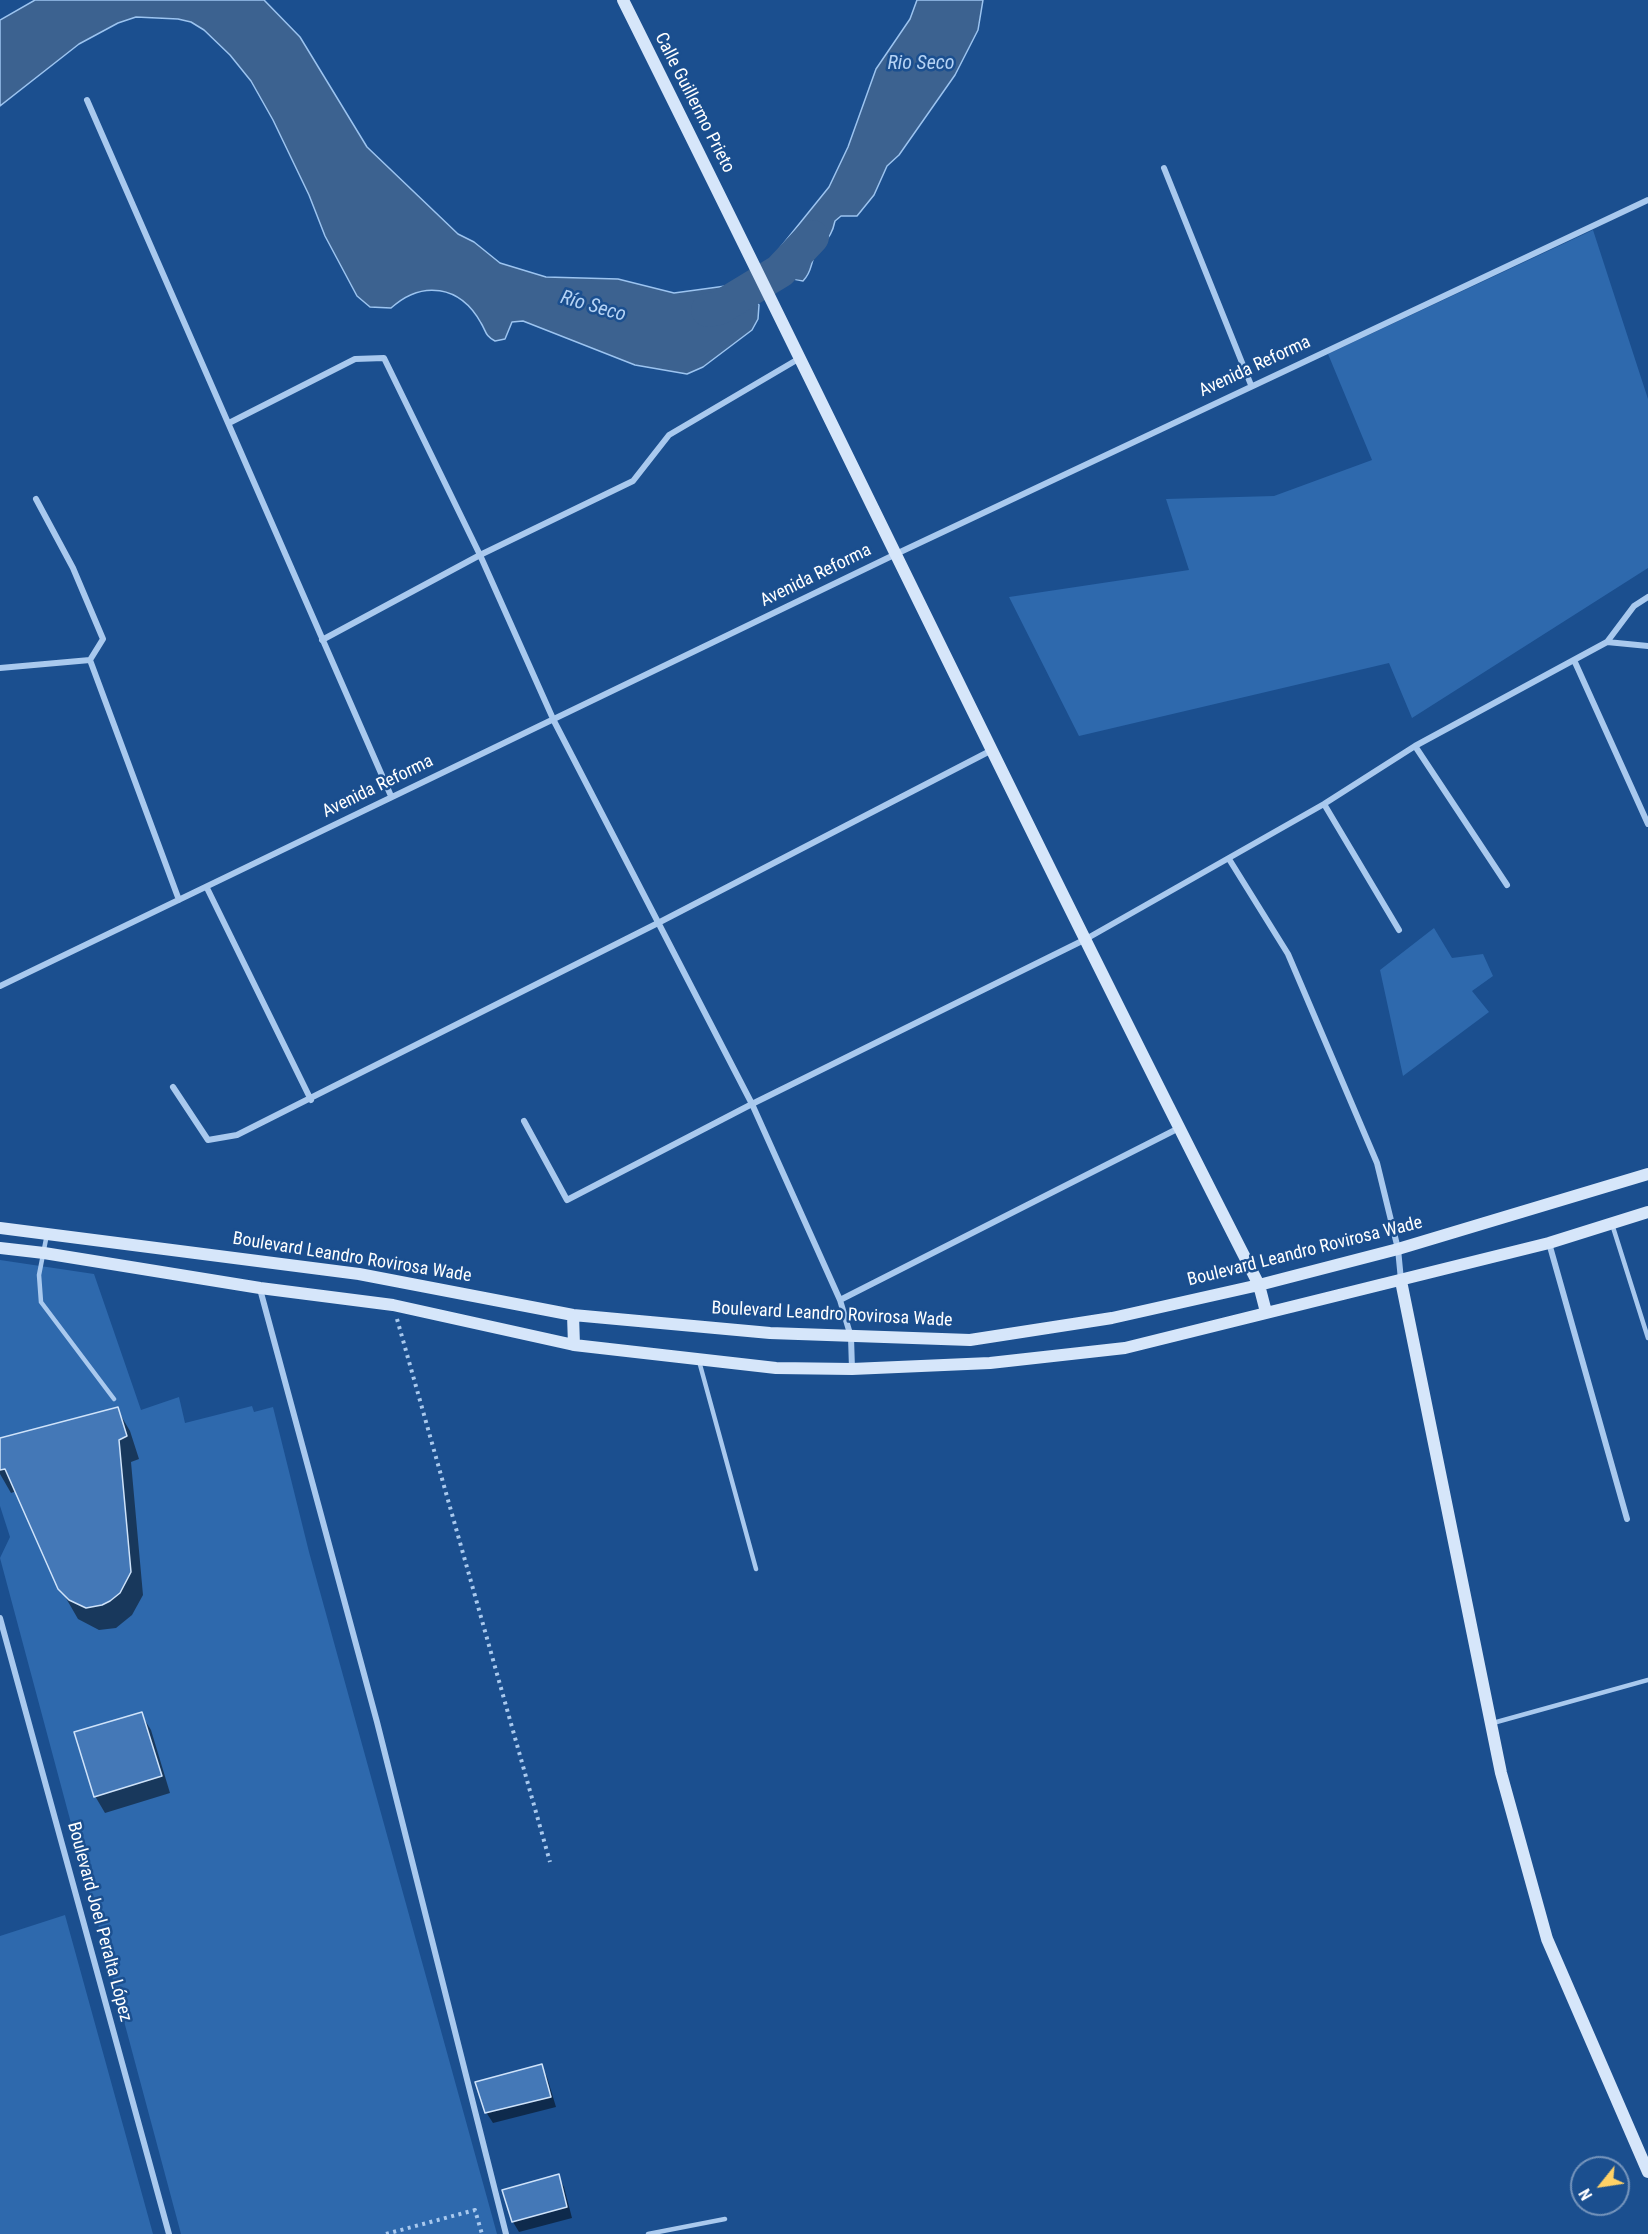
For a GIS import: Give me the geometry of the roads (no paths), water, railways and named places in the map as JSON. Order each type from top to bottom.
[{"type":"main road","name":"Calle Guillermo Prieto","points":[[622,0],[784,323],[1179,1128],[1259,1285],[1266,1312]]},
{"type":"main road","name":"Boulevard Leandro Rovirosa Wade","points":[[0,1228],[359,1274],[573,1315],[770,1333],[970,1340],[1112,1318],[1259,1285],[1398,1249],[1648,1174]]},
{"type":"main road","points":[[0,1248],[44,1252],[260,1288],[393,1305],[574,1345],[776,1368],[852,1369],[990,1363],[1125,1348],[1549,1243],[1648,1212]]},
{"type":"main road","points":[[1401,1281],[1501,1773],[1547,1939],[1648,2172]]},
{"type":"main road","points":[[573,1315],[574,1345]]},
{"type":"street","points":[[87,100],[391,796]]},
{"type":"street","points":[[1164,168],[1251,385]]},
{"type":"street","name":"Avenida Reforma","points":[[0,986],[207,888],[391,796],[554,721],[896,554],[1648,200]]},
{"type":"street","points":[[229,423],[355,359],[384,358],[480,555],[554,721],[752,1104],[840,1300],[851,1337],[852,1369]]},
{"type":"street","points":[[322,640],[480,555],[633,481],[669,435],[800,358]]},
{"type":"street","points":[[36,499],[73,568],[103,639],[90,660]]},
{"type":"street","points":[[524,1121],[567,1200],[752,1104],[1086,939],[1324,804],[1415,746],[1607,642],[1634,606],[1648,597]]},
{"type":"street","points":[[1607,642],[1648,646]]},
{"type":"street","points":[[0,668],[90,660]]},
{"type":"street","points":[[90,660],[179,900]]},
{"type":"street","points":[[1574,660],[1646,811],[1648,824]]},
{"type":"street","points":[[1415,746],[1507,885]]},
{"type":"street","points":[[173,1088],[208,1140],[237,1136],[658,923],[992,750]]},
{"type":"street","points":[[1324,804],[1399,930]]},
{"type":"street","points":[[1228,859],[1288,954],[1377,1163],[1398,1249],[1401,1281]]},
{"type":"street","points":[[207,888],[311,1100]]},
{"type":"street","points":[[840,1300],[1179,1128]]},
{"type":"street","points":[[1549,1243],[1627,1519]]},
{"type":"street","points":[[260,1288],[380,1734],[506,2234]]},
{"type":"street","name":"Boulevard Joel Peralta López","points":[[0,1618],[3,1638],[169,2234]]},
{"type":"lane","points":[[1612,1224],[1648,1338]]},
{"type":"lane","points":[[47,1234],[39,1275],[41,1302],[114,1399]]},
{"type":"lane","points":[[699,1359],[756,1569]]},
{"type":"lane","points":[[1491,1723],[1648,1680]]},
{"type":"lane","points":[[648,2234],[725,2219]]},
{"type":"water","points":[[35,0],[264,0],[300,37],[367,147],[458,234],[474,242],[500,263],[546,277],[618,279],[674,293],[733,285],[750,288],[759,305],[758,319],[752,330],[703,367],[687,374],[635,365],[523,321],[512,322],[505,339],[495,341],[487,335],[472,310],[451,294],[440,291],[428,290],[415,293],[391,308],[370,307],[357,296],[325,236],[309,195],[273,120],[251,81],[230,55],[204,30],[191,22],[178,19],[136,17],[118,23],[79,44],[0,106],[0,20]]},
{"type":"water","name":"Rio Seco","points":[[917,0],[983,0],[978,30],[955,75],[899,155],[887,166],[874,195],[857,216],[841,216],[835,221],[827,240],[815,255],[803,281],[790,278],[779,267],[779,249],[829,187],[848,147],[876,69],[910,19]]},
{"type":"waterway","name":"Río Seco","points":[[708,310],[719,308],[780,271],[812,237]]}]
